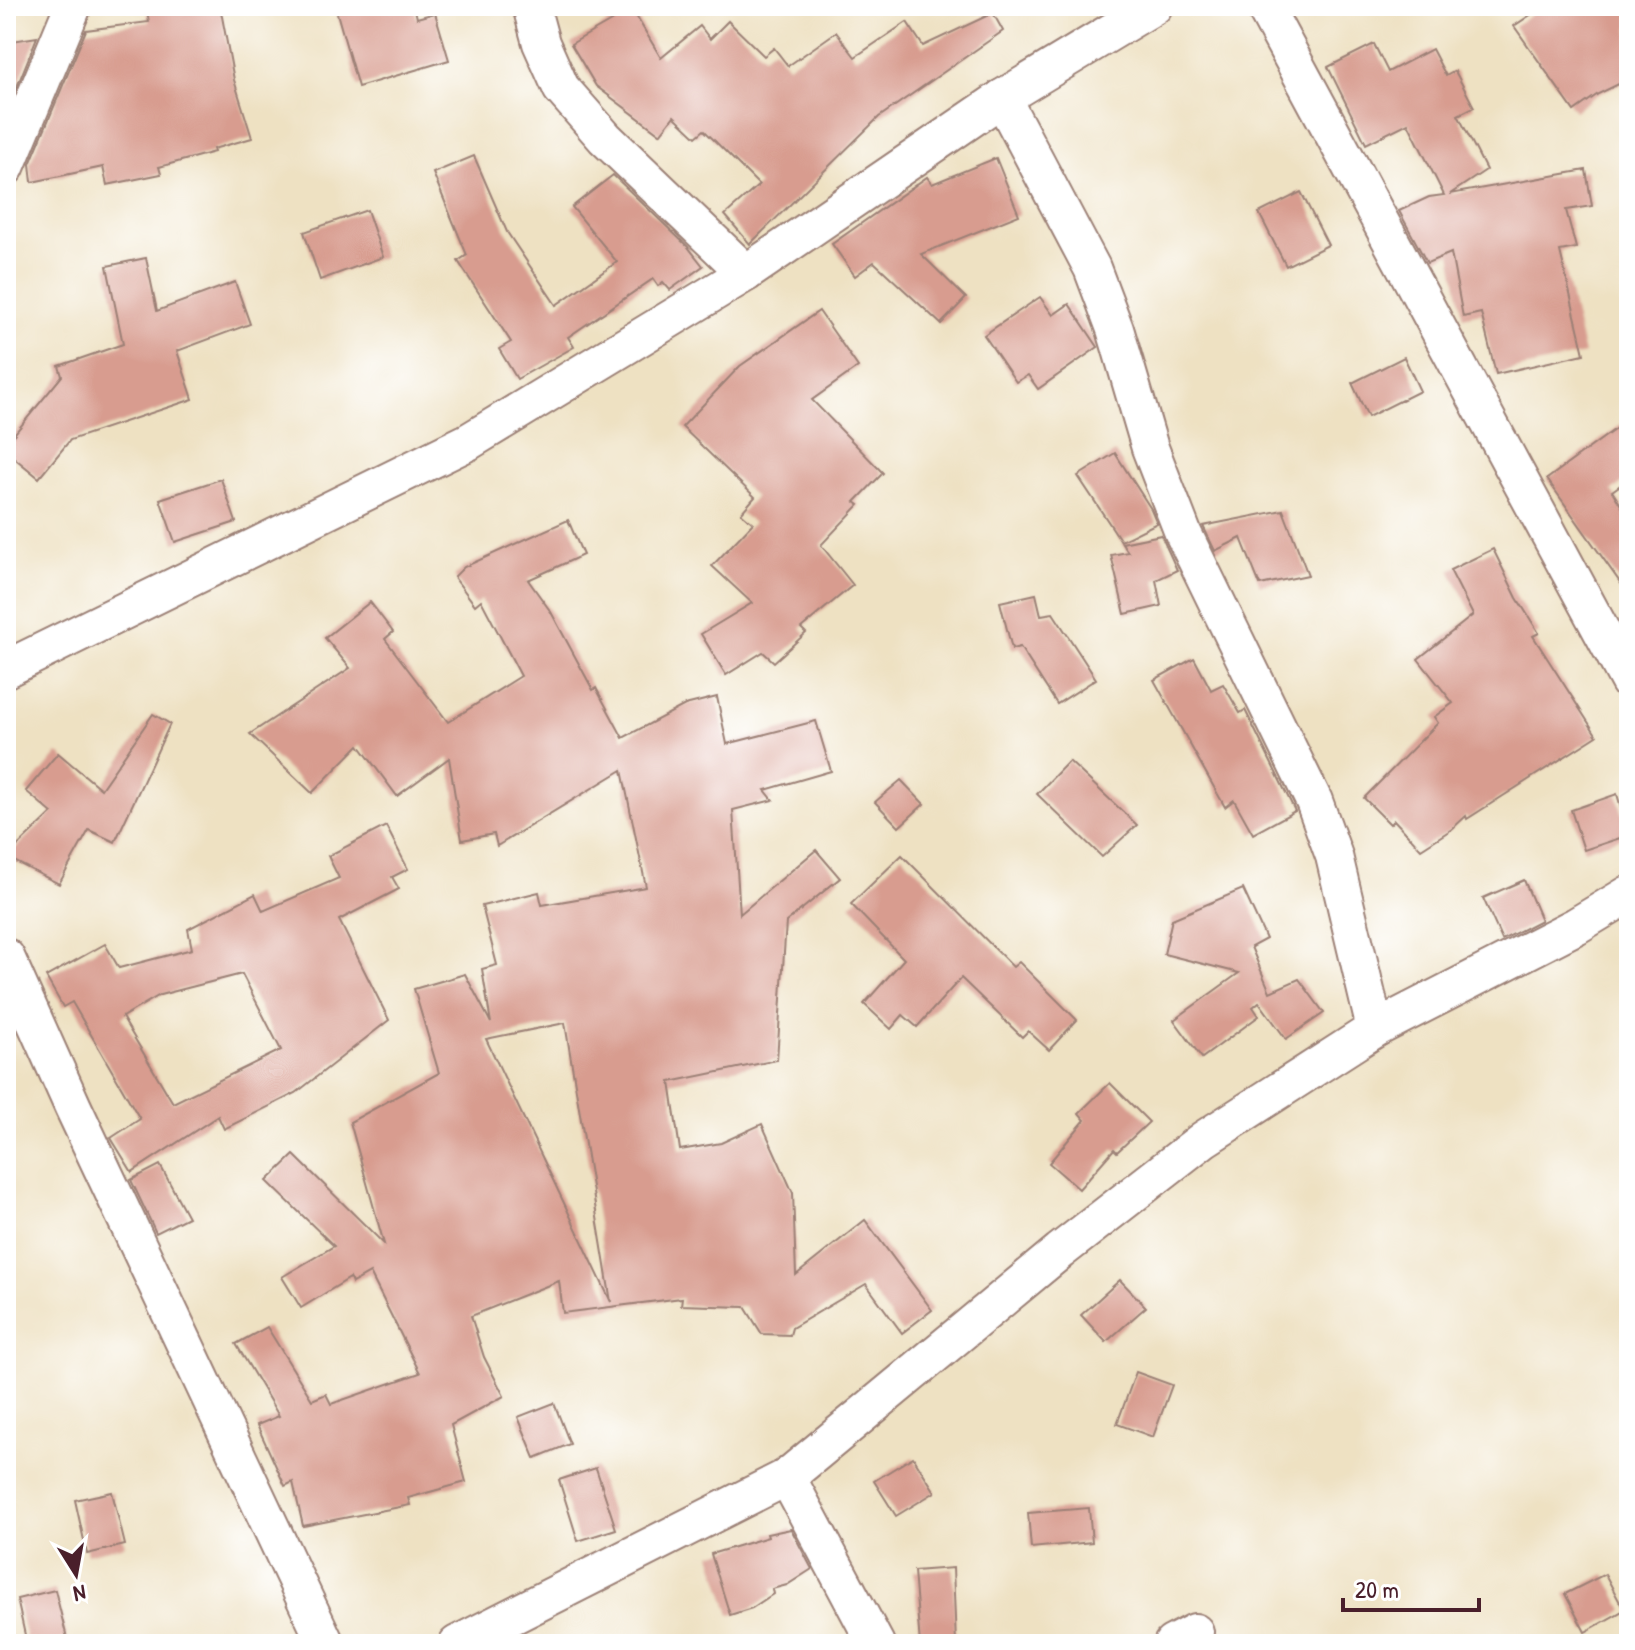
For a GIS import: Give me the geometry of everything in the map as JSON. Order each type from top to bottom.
[{"type":"street","points":[[6,167],[73,6]]},
{"type":"street","points":[[531,6],[541,43],[561,88],[605,138],[746,273]]},
{"type":"street","points":[[6,669],[468,442],[746,273],[1002,98],[1154,6]]},
{"type":"street","points":[[1264,6],[1629,682]]},
{"type":"street","points":[[1002,98],[1092,268],[1115,329],[1150,448],[1183,533],[1314,801],[1334,856],[1375,1029]]},
{"type":"street","points":[[457,1644],[787,1477],[1060,1251],[1204,1139],[1375,1029],[1576,926],[1629,894]]},
{"type":"street","points":[[6,957],[86,1135],[326,1644]]},
{"type":"street","points":[[787,1477],[876,1644]]},
{"type":"building","points":[[146,6],[220,6],[234,80],[252,138],[159,167],[161,174],[107,185],[103,167],[32,182],[30,164],[86,30],[149,22]]},
{"type":"building","points":[[335,6],[414,6],[417,18],[435,13],[449,60],[358,87]]},
{"type":"building","points":[[1544,6],[1629,6],[1629,79],[1598,94],[1574,111],[1514,26]]},
{"type":"building","points":[[632,9],[661,58],[700,26],[710,39],[728,21],[764,56],[774,48],[788,66],[836,32],[855,57],[907,22],[923,46],[993,13],[1003,31],[879,117],[750,244],[725,215],[759,185],[704,130],[696,137],[674,116],[660,134],[596,86],[571,44]]},
{"type":"building","points":[[37,37],[10,104],[6,102],[6,42]]},
{"type":"building","points":[[1374,44],[1388,72],[1432,49],[1446,76],[1455,71],[1474,107],[1458,115],[1486,170],[1450,194],[1586,170],[1592,206],[1566,210],[1576,248],[1560,251],[1584,354],[1496,374],[1481,313],[1463,317],[1451,253],[1427,263],[1399,211],[1429,197],[1444,195],[1408,123],[1366,144],[1328,67]]},
{"type":"building","points":[[474,156],[507,232],[556,305],[617,262],[572,207],[613,175],[688,247],[703,266],[670,290],[663,282],[658,286],[653,279],[568,337],[574,347],[517,379],[499,349],[511,342],[458,261],[467,255],[433,173]]},
{"type":"building","points":[[996,158],[1019,215],[921,254],[966,298],[941,324],[874,262],[855,276],[832,244],[927,177],[932,184]]},
{"type":"building","points":[[1301,192],[1328,245],[1286,266],[1259,213]]},
{"type":"building","points":[[367,210],[383,257],[320,280],[304,232]]},
{"type":"building","points":[[146,258],[157,311],[235,282],[250,324],[177,351],[193,399],[70,440],[39,478],[6,451],[6,444],[62,376],[59,366],[123,344],[107,266]]},
{"type":"building","points":[[1040,297],[1053,315],[1069,304],[1098,347],[1038,389],[1028,375],[1016,382],[984,335]]},
{"type":"building","points":[[819,311],[858,367],[812,400],[883,473],[855,502],[859,505],[821,545],[853,585],[801,628],[806,633],[774,662],[763,652],[726,675],[701,634],[752,603],[712,566],[753,523],[741,513],[755,497],[682,427],[740,366]]},
{"type":"building","points":[[1404,357],[1420,391],[1368,417],[1352,383]]},
{"type":"building","points":[[1629,419],[1629,479],[1612,491],[1629,518],[1629,595],[1547,479]]},
{"type":"building","points":[[1115,453],[1157,523],[1121,541],[1078,476]]},
{"type":"building","points":[[221,479],[236,522],[175,542],[160,499]]},
{"type":"building","points":[[1283,510],[1308,575],[1260,585],[1241,538],[1215,551],[1203,526]]},
{"type":"building","points":[[568,520],[583,555],[528,580],[551,612],[623,738],[685,705],[717,697],[727,744],[816,721],[831,771],[765,790],[773,800],[733,810],[740,914],[816,850],[840,878],[786,922],[777,1060],[670,1082],[680,1150],[721,1143],[762,1124],[793,1193],[796,1275],[865,1220],[932,1310],[902,1333],[866,1284],[792,1328],[790,1335],[762,1334],[745,1307],[681,1305],[682,1298],[563,1313],[559,1281],[471,1316],[484,1357],[504,1396],[451,1425],[466,1482],[408,1498],[410,1505],[303,1526],[293,1482],[285,1486],[257,1425],[279,1416],[236,1344],[267,1327],[312,1400],[326,1394],[331,1404],[420,1373],[370,1273],[352,1283],[350,1278],[301,1308],[282,1277],[334,1246],[267,1181],[294,1155],[384,1244],[350,1122],[439,1073],[414,989],[465,974],[491,1023],[482,969],[497,965],[482,906],[539,892],[542,905],[646,887],[622,770],[497,846],[494,834],[462,840],[449,758],[397,796],[359,745],[312,793],[250,734],[350,668],[325,638],[370,602],[393,632],[385,639],[448,722],[521,676],[481,600],[475,605],[454,577],[464,567]],"holes":[[[565,1023],[611,1302],[486,1039]]]},
{"type":"building","points":[[1161,535],[1177,570],[1156,580],[1161,606],[1125,614],[1111,555],[1128,552],[1122,543]]},
{"type":"building","points":[[1493,549],[1517,598],[1539,633],[1533,636],[1597,736],[1467,819],[1466,816],[1421,849],[1394,820],[1390,824],[1364,798],[1438,723],[1434,717],[1453,703],[1418,659],[1473,615],[1450,570]]},
{"type":"building","points":[[1036,594],[1041,615],[1053,613],[1096,679],[1057,704],[1020,647],[1012,649],[1000,602]]},
{"type":"building","points":[[1194,658],[1211,690],[1223,684],[1240,713],[1245,710],[1295,811],[1253,834],[1234,800],[1225,807],[1154,680]]},
{"type":"building","points":[[153,714],[170,724],[115,842],[89,830],[59,884],[6,857],[52,813],[26,791],[58,753],[101,789]]},
{"type":"building","points":[[1069,761],[1137,825],[1102,857],[1037,794]]},
{"type":"building","points":[[901,780],[924,804],[899,827],[875,802]]},
{"type":"building","points":[[1617,794],[1629,835],[1584,850],[1571,810]]},
{"type":"building","points":[[386,826],[408,869],[392,877],[399,889],[339,920],[389,1020],[296,1093],[224,1129],[218,1116],[132,1172],[111,1138],[140,1119],[72,1002],[63,1007],[46,977],[105,944],[119,968],[192,949],[188,929],[255,894],[263,911],[339,878],[328,856]],"holes":[[[242,974],[281,1050],[173,1103],[122,1017],[160,995]]]},
{"type":"building","points":[[902,855],[1013,967],[1019,962],[1077,1020],[1049,1050],[1028,1031],[1022,1037],[961,978],[917,1027],[903,1015],[891,1029],[864,1004],[904,959],[851,904]]},
{"type":"building","points":[[1524,880],[1541,920],[1502,940],[1483,898]]},
{"type":"building","points":[[1243,889],[1266,939],[1251,947],[1270,992],[1299,979],[1324,1013],[1286,1039],[1259,1002],[1253,1007],[1259,1016],[1202,1058],[1174,1020],[1239,973],[1164,954],[1172,919]]},
{"type":"building","points":[[1110,1083],[1149,1122],[1117,1152],[1114,1149],[1079,1189],[1049,1163],[1085,1120],[1079,1113]]},
{"type":"building","points":[[160,1165],[188,1217],[156,1233],[131,1180]]},
{"type":"building","points":[[1120,1280],[1146,1307],[1106,1342],[1081,1315]]},
{"type":"building","points":[[1136,1372],[1172,1385],[1153,1437],[1117,1424]]},
{"type":"building","points":[[554,1403],[570,1444],[535,1458],[518,1417]]},
{"type":"building","points":[[913,1457],[935,1492],[896,1516],[874,1481]]},
{"type":"building","points":[[596,1468],[616,1529],[578,1541],[559,1480]]},
{"type":"building","points":[[112,1492],[125,1545],[87,1554],[75,1500]]},
{"type":"building","points":[[1089,1508],[1092,1542],[1031,1548],[1028,1513]]},
{"type":"building","points":[[791,1529],[812,1569],[787,1585],[772,1589],[773,1594],[752,1608],[730,1615],[711,1554]]},
{"type":"building","points":[[953,1568],[956,1644],[920,1644],[914,1571]]},
{"type":"building","points":[[1605,1574],[1624,1610],[1585,1632],[1565,1594]]},
{"type":"building","points":[[55,1590],[67,1638],[44,1644],[27,1644],[17,1599]]}]
